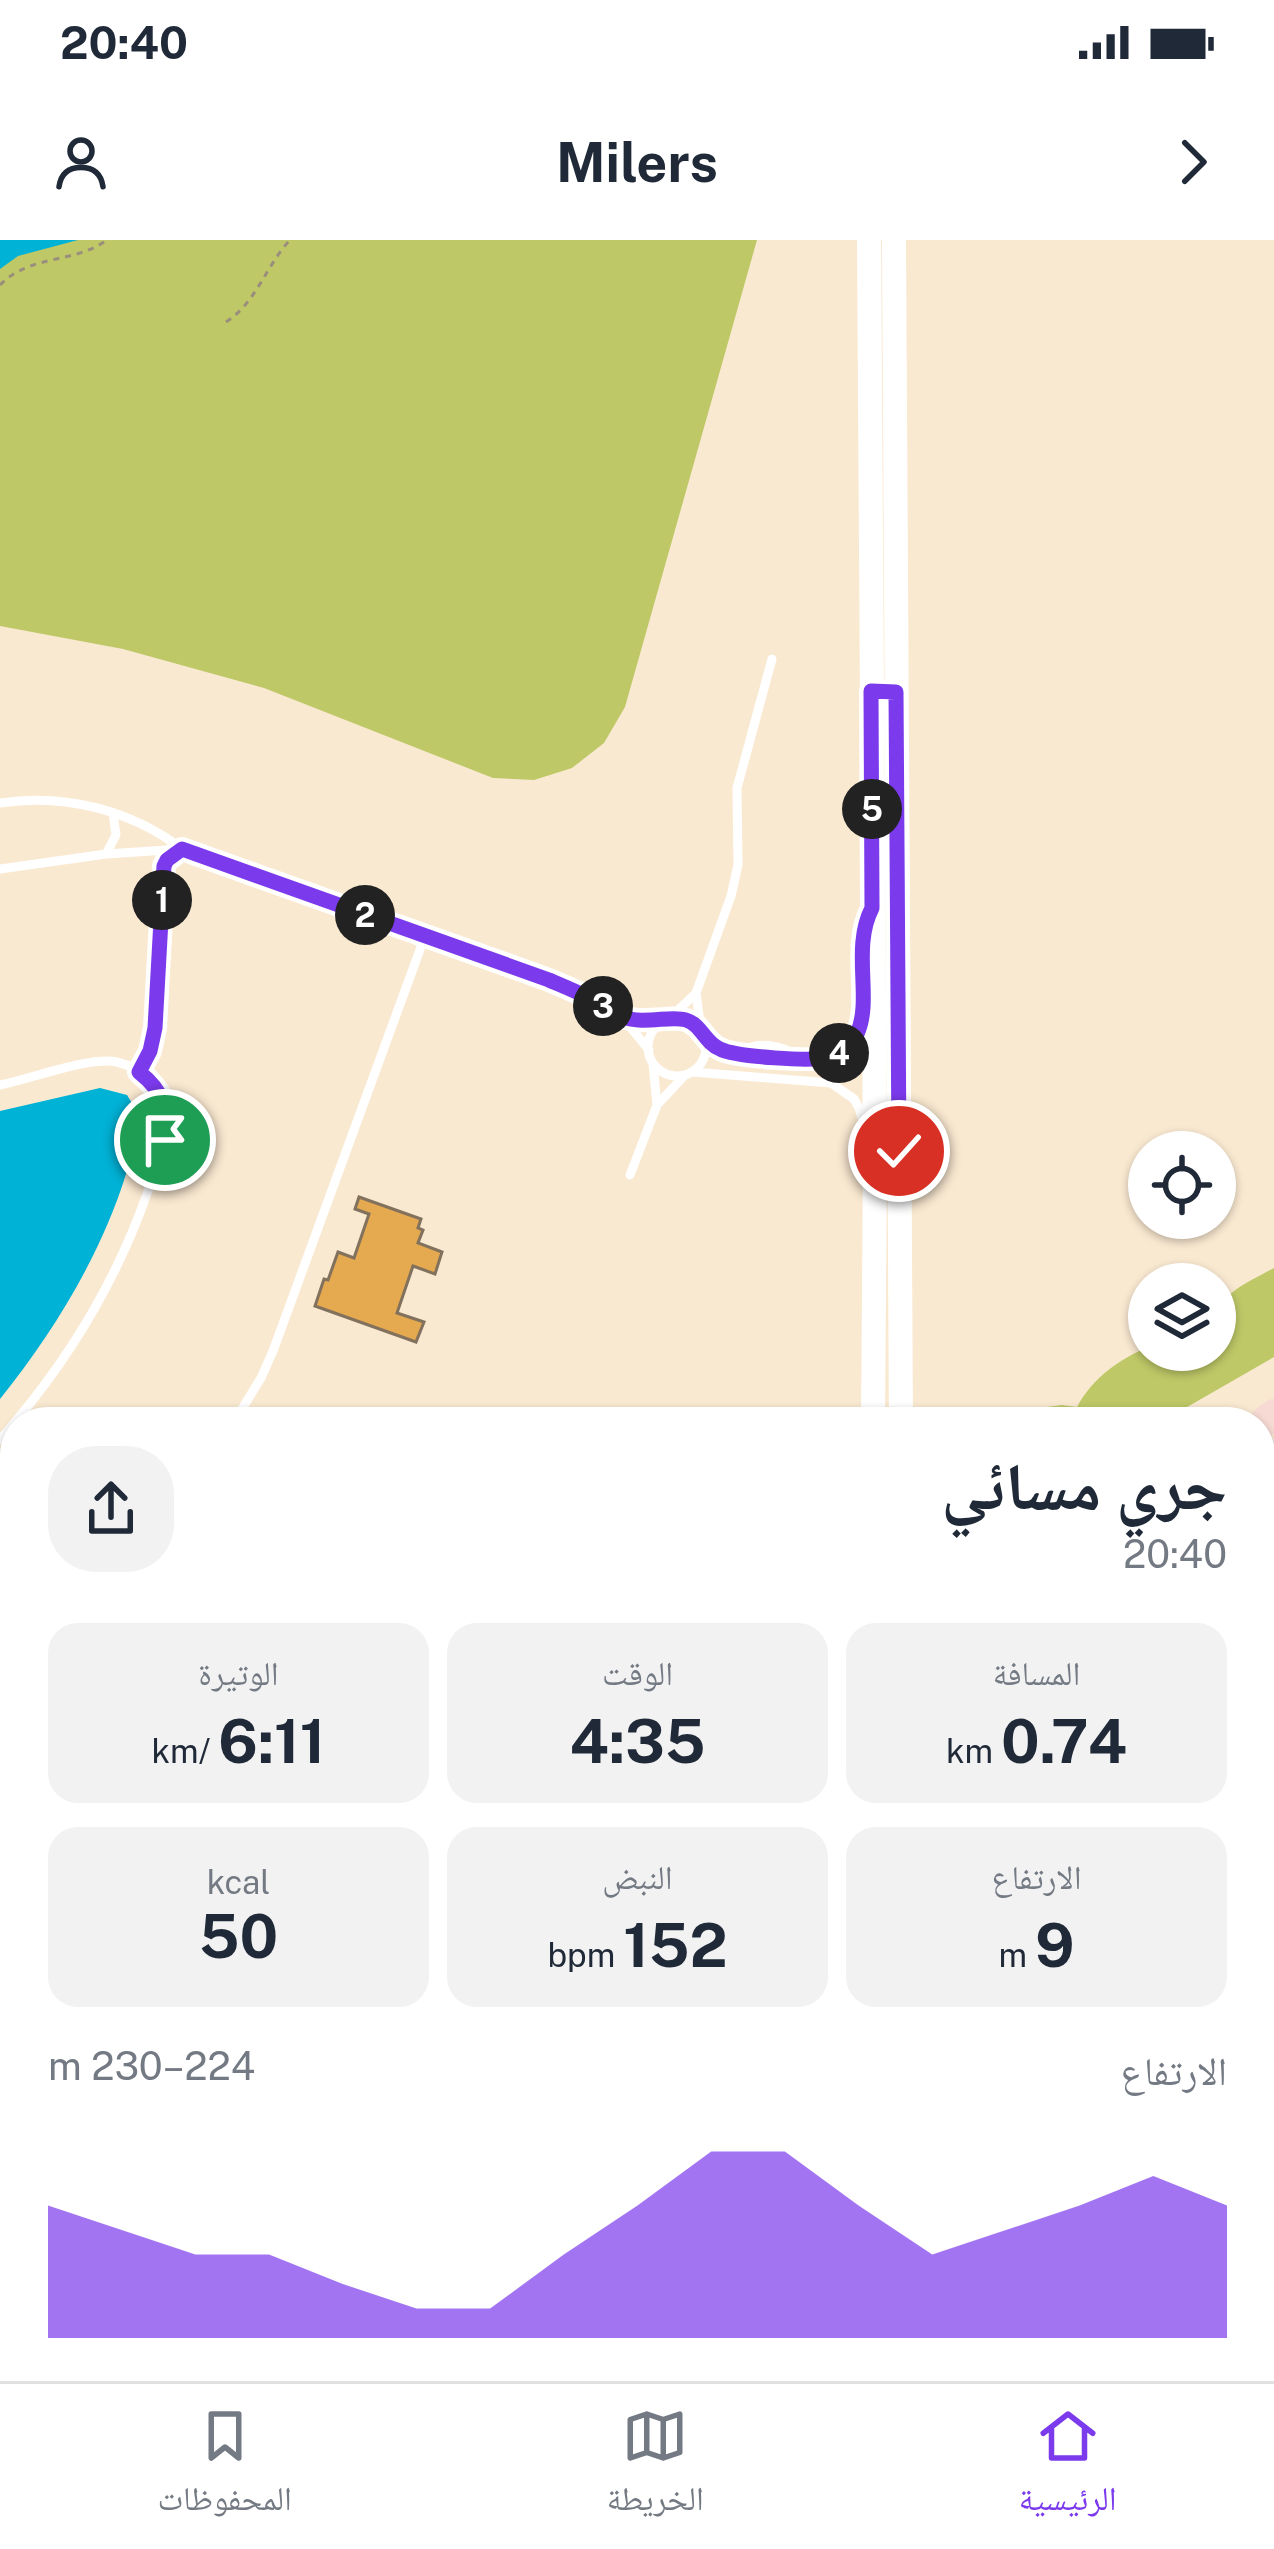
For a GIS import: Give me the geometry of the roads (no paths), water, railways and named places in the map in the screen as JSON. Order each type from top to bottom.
[{"type":"street","points":[[868,240],[901,1407]]},
{"type":"street","points":[[874,1407],[872,908],[884,692],[894,240]]},
{"type":"lane","points":[[630,1175],[657,1105],[703,1060],[696,994],[736,880],[737,788],[772,659]]},
{"type":"lane","points":[[0,803],[52,801],[112,812],[182,849],[590,998],[622,1017],[649,1050],[657,1105]]},
{"type":"lane","points":[[106,854],[116,835],[112,812]]},
{"type":"lane","points":[[0,869],[182,849]]},
{"type":"lane","points":[[139,1072],[155,1028],[164,866],[182,849]]},
{"type":"lane","points":[[622,1017],[687,1020],[721,1049],[738,1054],[830,1057],[846,1048],[858,1032],[863,932],[872,908]]},
{"type":"lane","points":[[243,1407],[273,1351],[424,936]]},
{"type":"lane","points":[[649,1050],[654,1030],[696,994]]},
{"type":"lane","points":[[0,1085],[95,1061],[115,1062],[139,1072],[156,1088],[168,1122],[155,1172],[126,1247],[96,1308],[27,1407]]},
{"type":"lane","points":[[653,1064],[664,1073],[822,1081],[840,1087],[860,1108],[874,1163]]},
{"type":"water","points":[[0,240],[78,240],[18,256],[0,269]]},
{"type":"water","points":[[100,1088],[127,1095],[134,1107],[138,1127],[133,1154],[89,1263],[57,1320],[0,1399],[0,1111]]}]
